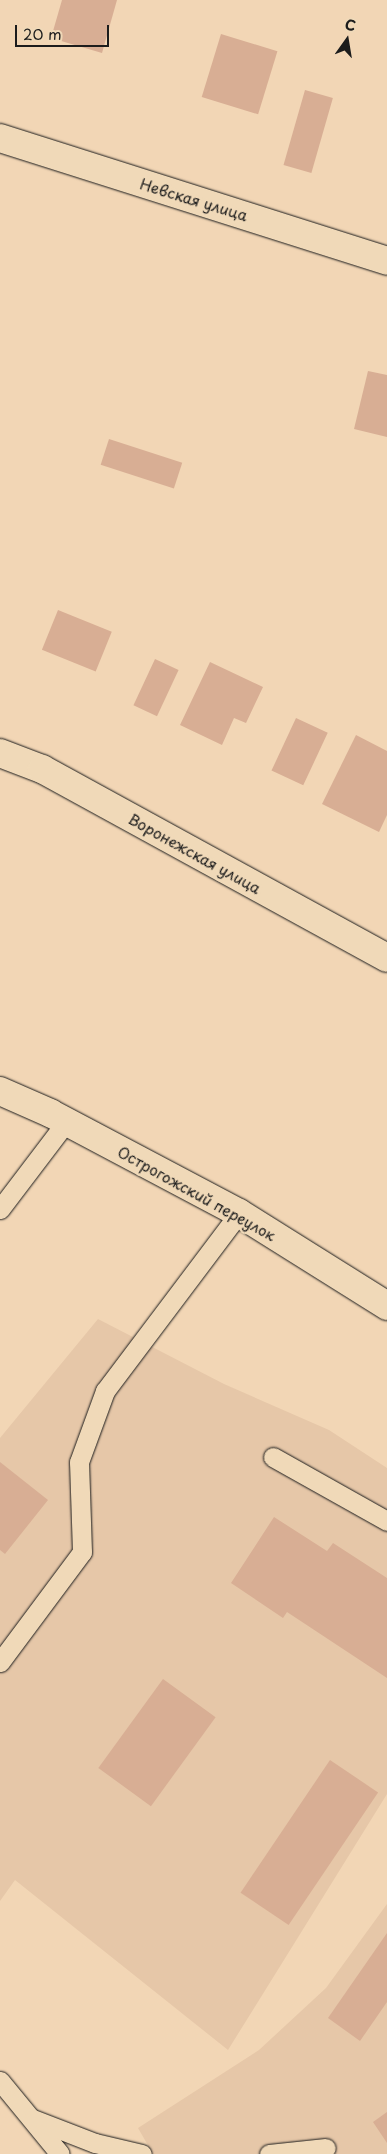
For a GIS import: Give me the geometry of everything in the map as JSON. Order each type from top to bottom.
[{"type":"street","name":"Невская улица","points":[[0,138],[387,261]]},
{"type":"street","name":"Воронежская улица","points":[[0,753],[42,769],[387,958]]},
{"type":"street","name":"Острогожский переулок","points":[[0,1092],[58,1117],[239,1213],[387,1306]]},
{"type":"street","points":[[0,1103],[58,1117]]},
{"type":"lane","points":[[0,1209],[58,1117]]},
{"type":"lane","points":[[0,1662],[82,1552],[79,1462],[105,1391],[239,1213]]},
{"type":"lane","points":[[273,1457],[387,1522]]},
{"type":"lane","points":[[0,2081],[60,2154]]},
{"type":"lane","points":[[33,2120],[95,2143],[142,2154]]},
{"type":"lane","points":[[269,2154],[326,2148]]},
{"type":"shaded area","points":[[98,1319],[224,1384],[329,1430],[387,1468],[387,1794],[228,2050],[15,1880],[0,1901],[0,1438]]},
{"type":"shaded area","points":[[387,1904],[387,2154],[153,2154],[138,2128],[259,2050],[326,1988]]},
{"type":"building","points":[[62,0],[117,0],[102,53],[51,38]]},
{"type":"building","points":[[221,34],[277,51],[258,114],[202,97]]},
{"type":"building","points":[[305,90],[333,98],[311,173],[284,165]]},
{"type":"building","points":[[368,371],[387,375],[387,437],[354,429]]},
{"type":"building","points":[[109,439],[182,463],[174,488],[101,465]]},
{"type":"building","points":[[58,610],[112,632],[96,672],[42,650]]},
{"type":"building","points":[[155,659],[179,670],[157,716],[133,705]]},
{"type":"building","points":[[210,662],[263,687],[246,723],[234,718],[222,745],[180,725]]},
{"type":"building","points":[[296,718],[328,733],[303,785],[271,771]]},
{"type":"building","points":[[356,735],[387,751],[387,815],[379,832],[322,804]]},
{"type":"building","points":[[0,1462],[48,1500],[5,1554],[0,1550]]},
{"type":"building","points":[[274,1517],[327,1551],[333,1543],[387,1578],[387,1678],[287,1612],[283,1618],[231,1583]]},
{"type":"building","points":[[163,1679],[216,1717],[151,1806],[98,1768]]},
{"type":"building","points":[[330,1760],[378,1792],[289,1925],[241,1893]]},
{"type":"building","points":[[387,1933],[387,2002],[360,2041],[328,2018]]},
{"type":"building","points":[[387,2112],[387,2143],[373,2122]]}]
